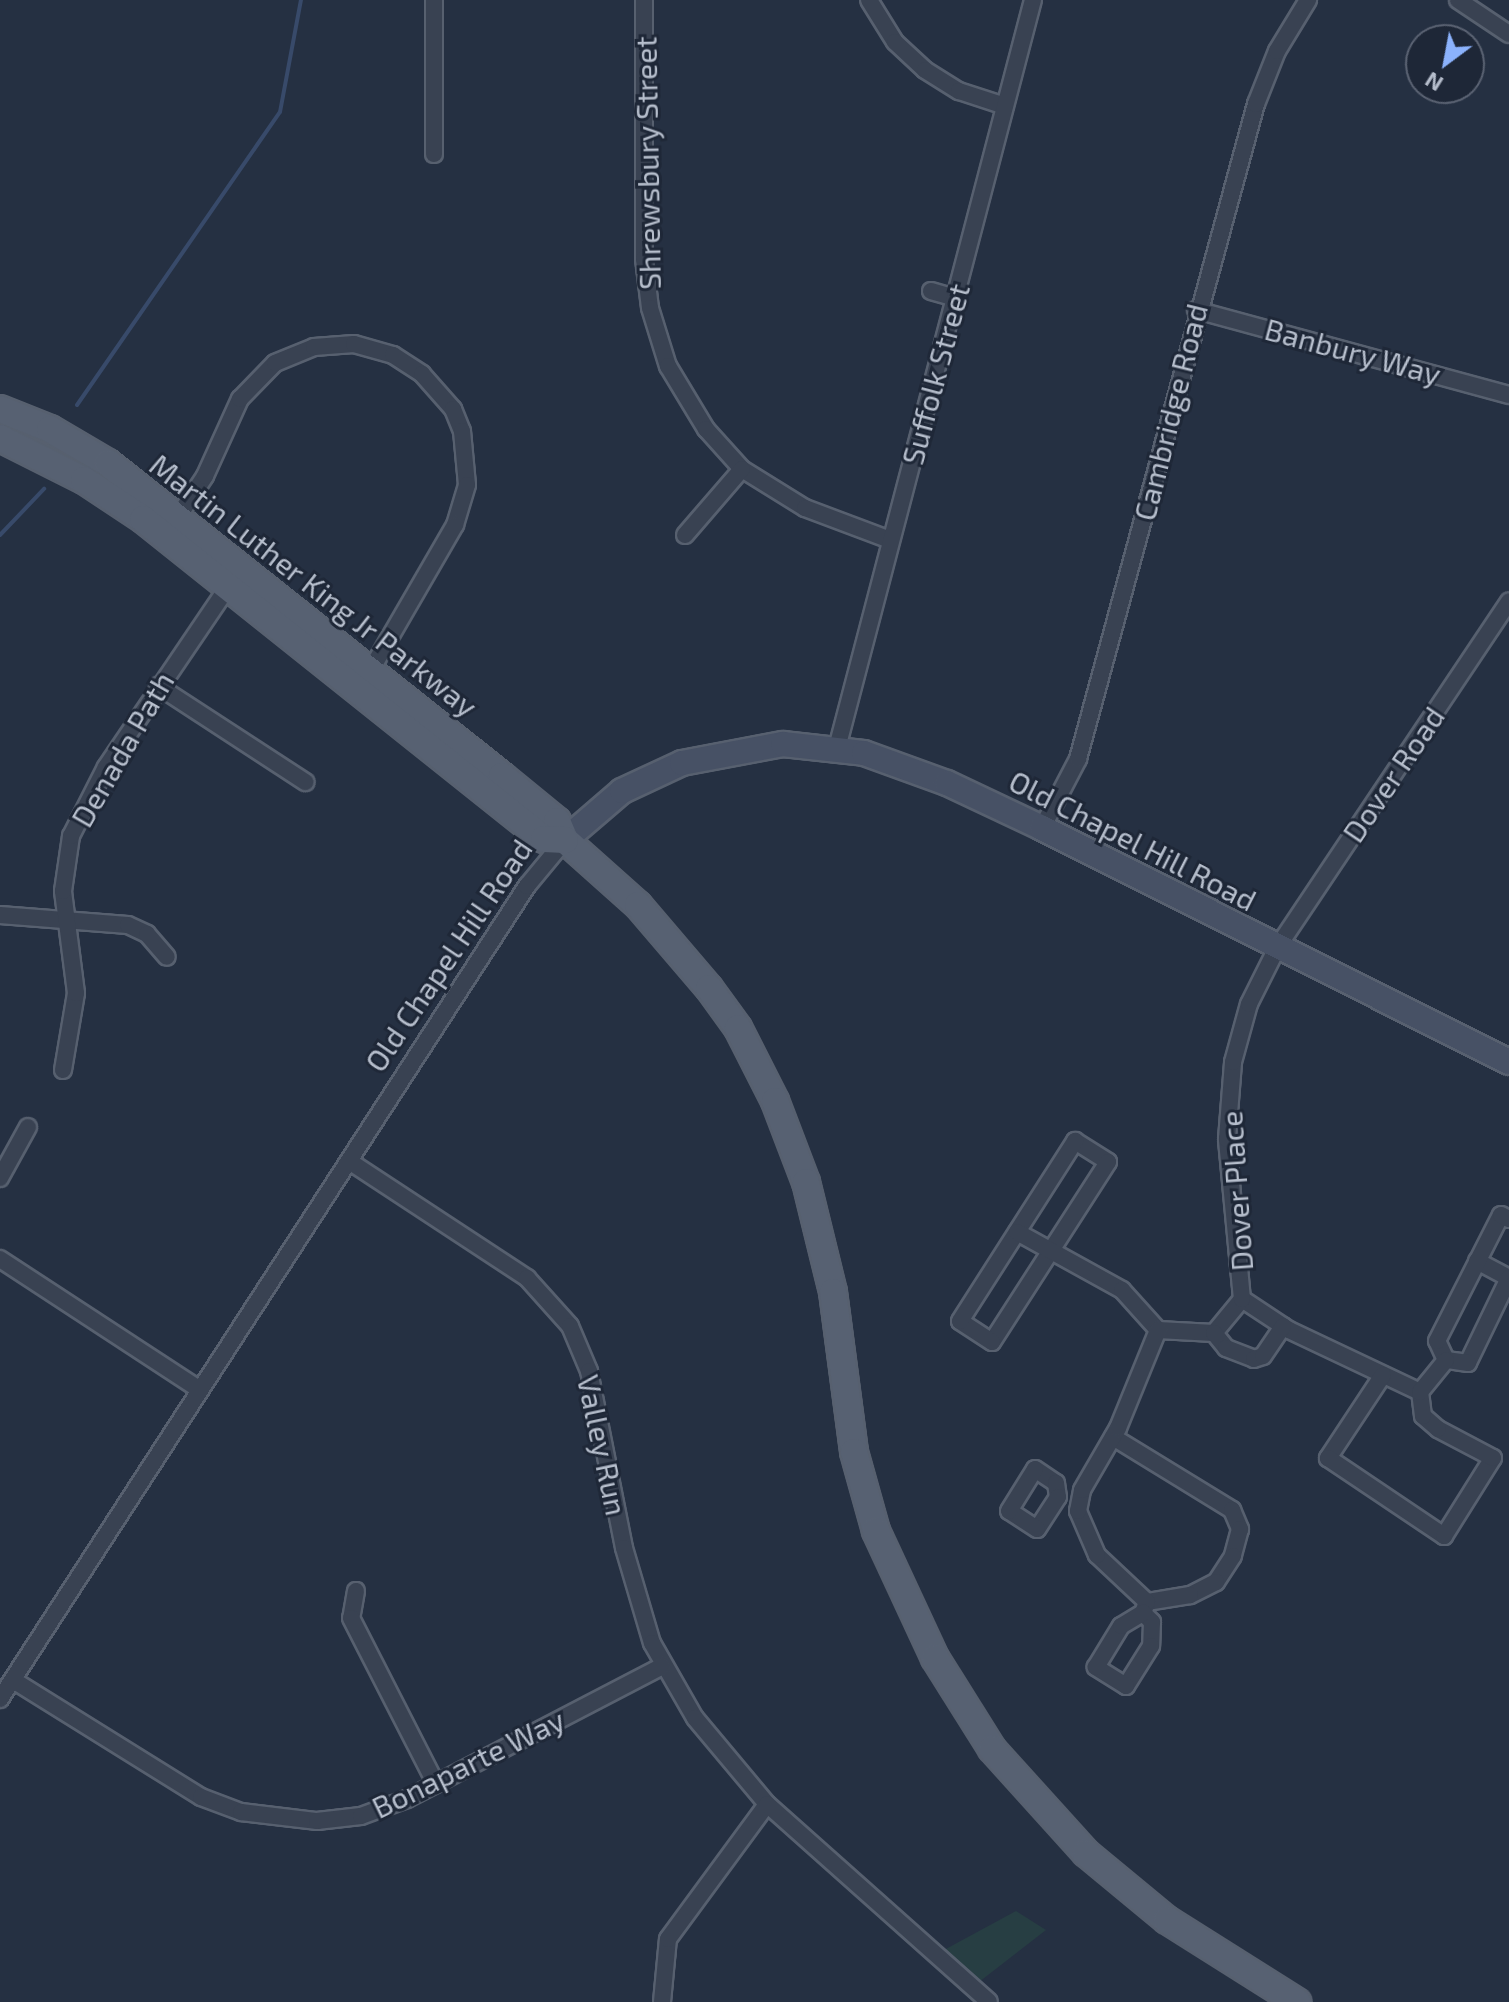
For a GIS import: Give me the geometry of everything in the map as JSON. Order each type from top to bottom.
[{"type":"main road","name":"Martin Luther King Jr Parkway","points":[[0,409],[50,429],[108,463],[557,821],[565,840],[638,905],[709,988],[738,1028],[775,1101],[819,1228],[833,1292],[854,1452],[876,1531],[910,1613],[975,1723],[1044,1811],[1121,1885],[1297,2002]]},
{"type":"main road","name":"Martin Luther King Jr Parkway","points":[[0,438],[84,480],[228,587],[544,839],[565,840]]},
{"type":"street","points":[[434,0],[434,154]]},
{"type":"street","name":"Shrewsbury Street","points":[[644,0],[644,259],[650,308],[683,396],[742,469],[805,508],[890,540]]},
{"type":"street","points":[[869,0],[895,42],[925,70],[959,91],[1005,106]]},
{"type":"street","name":"Suffolk Street","points":[[837,748],[1033,0]]},
{"type":"street","name":"Cambridge Road","points":[[1042,828],[1078,759],[1196,310],[1256,104],[1277,51],[1308,0]]},
{"type":"street","points":[[1458,0],[1509,34]]},
{"type":"street","points":[[931,291],[955,298]]},
{"type":"street","name":"Banbury Way","points":[[1196,310],[1509,395]]},
{"type":"street","points":[[178,517],[205,476],[240,399],[282,358],[314,347],[354,344],[393,355],[422,374],[448,402],[462,431],[467,485],[455,525],[371,670]]},
{"type":"street","points":[[685,535],[742,469]]},
{"type":"street","name":"Denada Path","points":[[63,1070],[76,993],[65,922],[64,870],[79,814],[158,686],[228,587]]},
{"type":"street","name":"Dover Road","points":[[1277,948],[1509,602]]},
{"type":"street","points":[[158,686],[305,782]]},
{"type":"street","name":"Old Chapel Hill Road","points":[[0,1699],[527,886],[565,840],[622,791],[682,763],[756,746],[837,748],[947,783],[1509,1062]]},
{"type":"street","points":[[0,915],[128,925],[147,934],[167,957]]},
{"type":"street","name":"Dover Place","points":[[1214,1333],[1242,1299],[1228,1154],[1230,1079],[1249,1004],[1277,948]]},
{"type":"street","points":[[0,1178],[28,1127]]},
{"type":"street","points":[[1075,1141],[1108,1162],[992,1342],[960,1321],[1017,1232],[1075,1141]]},
{"type":"street","name":"Valley Run","points":[[349,1161],[527,1278],[570,1326],[589,1371],[641,1612],[662,1666],[695,1718],[767,1804],[989,2002]]},
{"type":"street","points":[[1446,1360],[1437,1341],[1501,1215],[1509,1219]]},
{"type":"street","points":[[1017,1232],[1122,1290],[1158,1330],[1214,1333],[1226,1348],[1254,1359],[1263,1356],[1283,1326]]},
{"type":"street","points":[[0,1259],[200,1390]]},
{"type":"street","points":[[1446,1360],[1468,1363],[1509,1278],[1477,1261]]},
{"type":"street","name":"Dover Place","points":[[1242,1299],[1283,1326],[1420,1392]]},
{"type":"street","points":[[1113,1437],[1232,1510],[1240,1529],[1233,1556],[1216,1582],[1190,1595],[1145,1608],[1097,1555],[1080,1524],[1079,1501],[1113,1437],[1158,1330]]},
{"type":"street","points":[[1383,1375],[1328,1458],[1444,1536],[1493,1458],[1429,1424],[1420,1392],[1446,1360]]},
{"type":"street","points":[[1058,1497],[1079,1501]]},
{"type":"street","points":[[356,1591],[351,1618],[436,1784]]},
{"type":"street","name":"Bonaparte Way","points":[[13,1680],[167,1779],[241,1812],[303,1821],[361,1816],[436,1784],[662,1666]]},
{"type":"street","points":[[662,2002],[663,1951],[673,1929],[767,1804]]},
{"type":"green space","points":[[1016,1911],[1046,1930],[979,1982],[944,1950]]},
{"type":"waterway","points":[[77,405],[280,112],[301,0]]},
{"type":"waterway","points":[[0,535],[44,489]]}]
